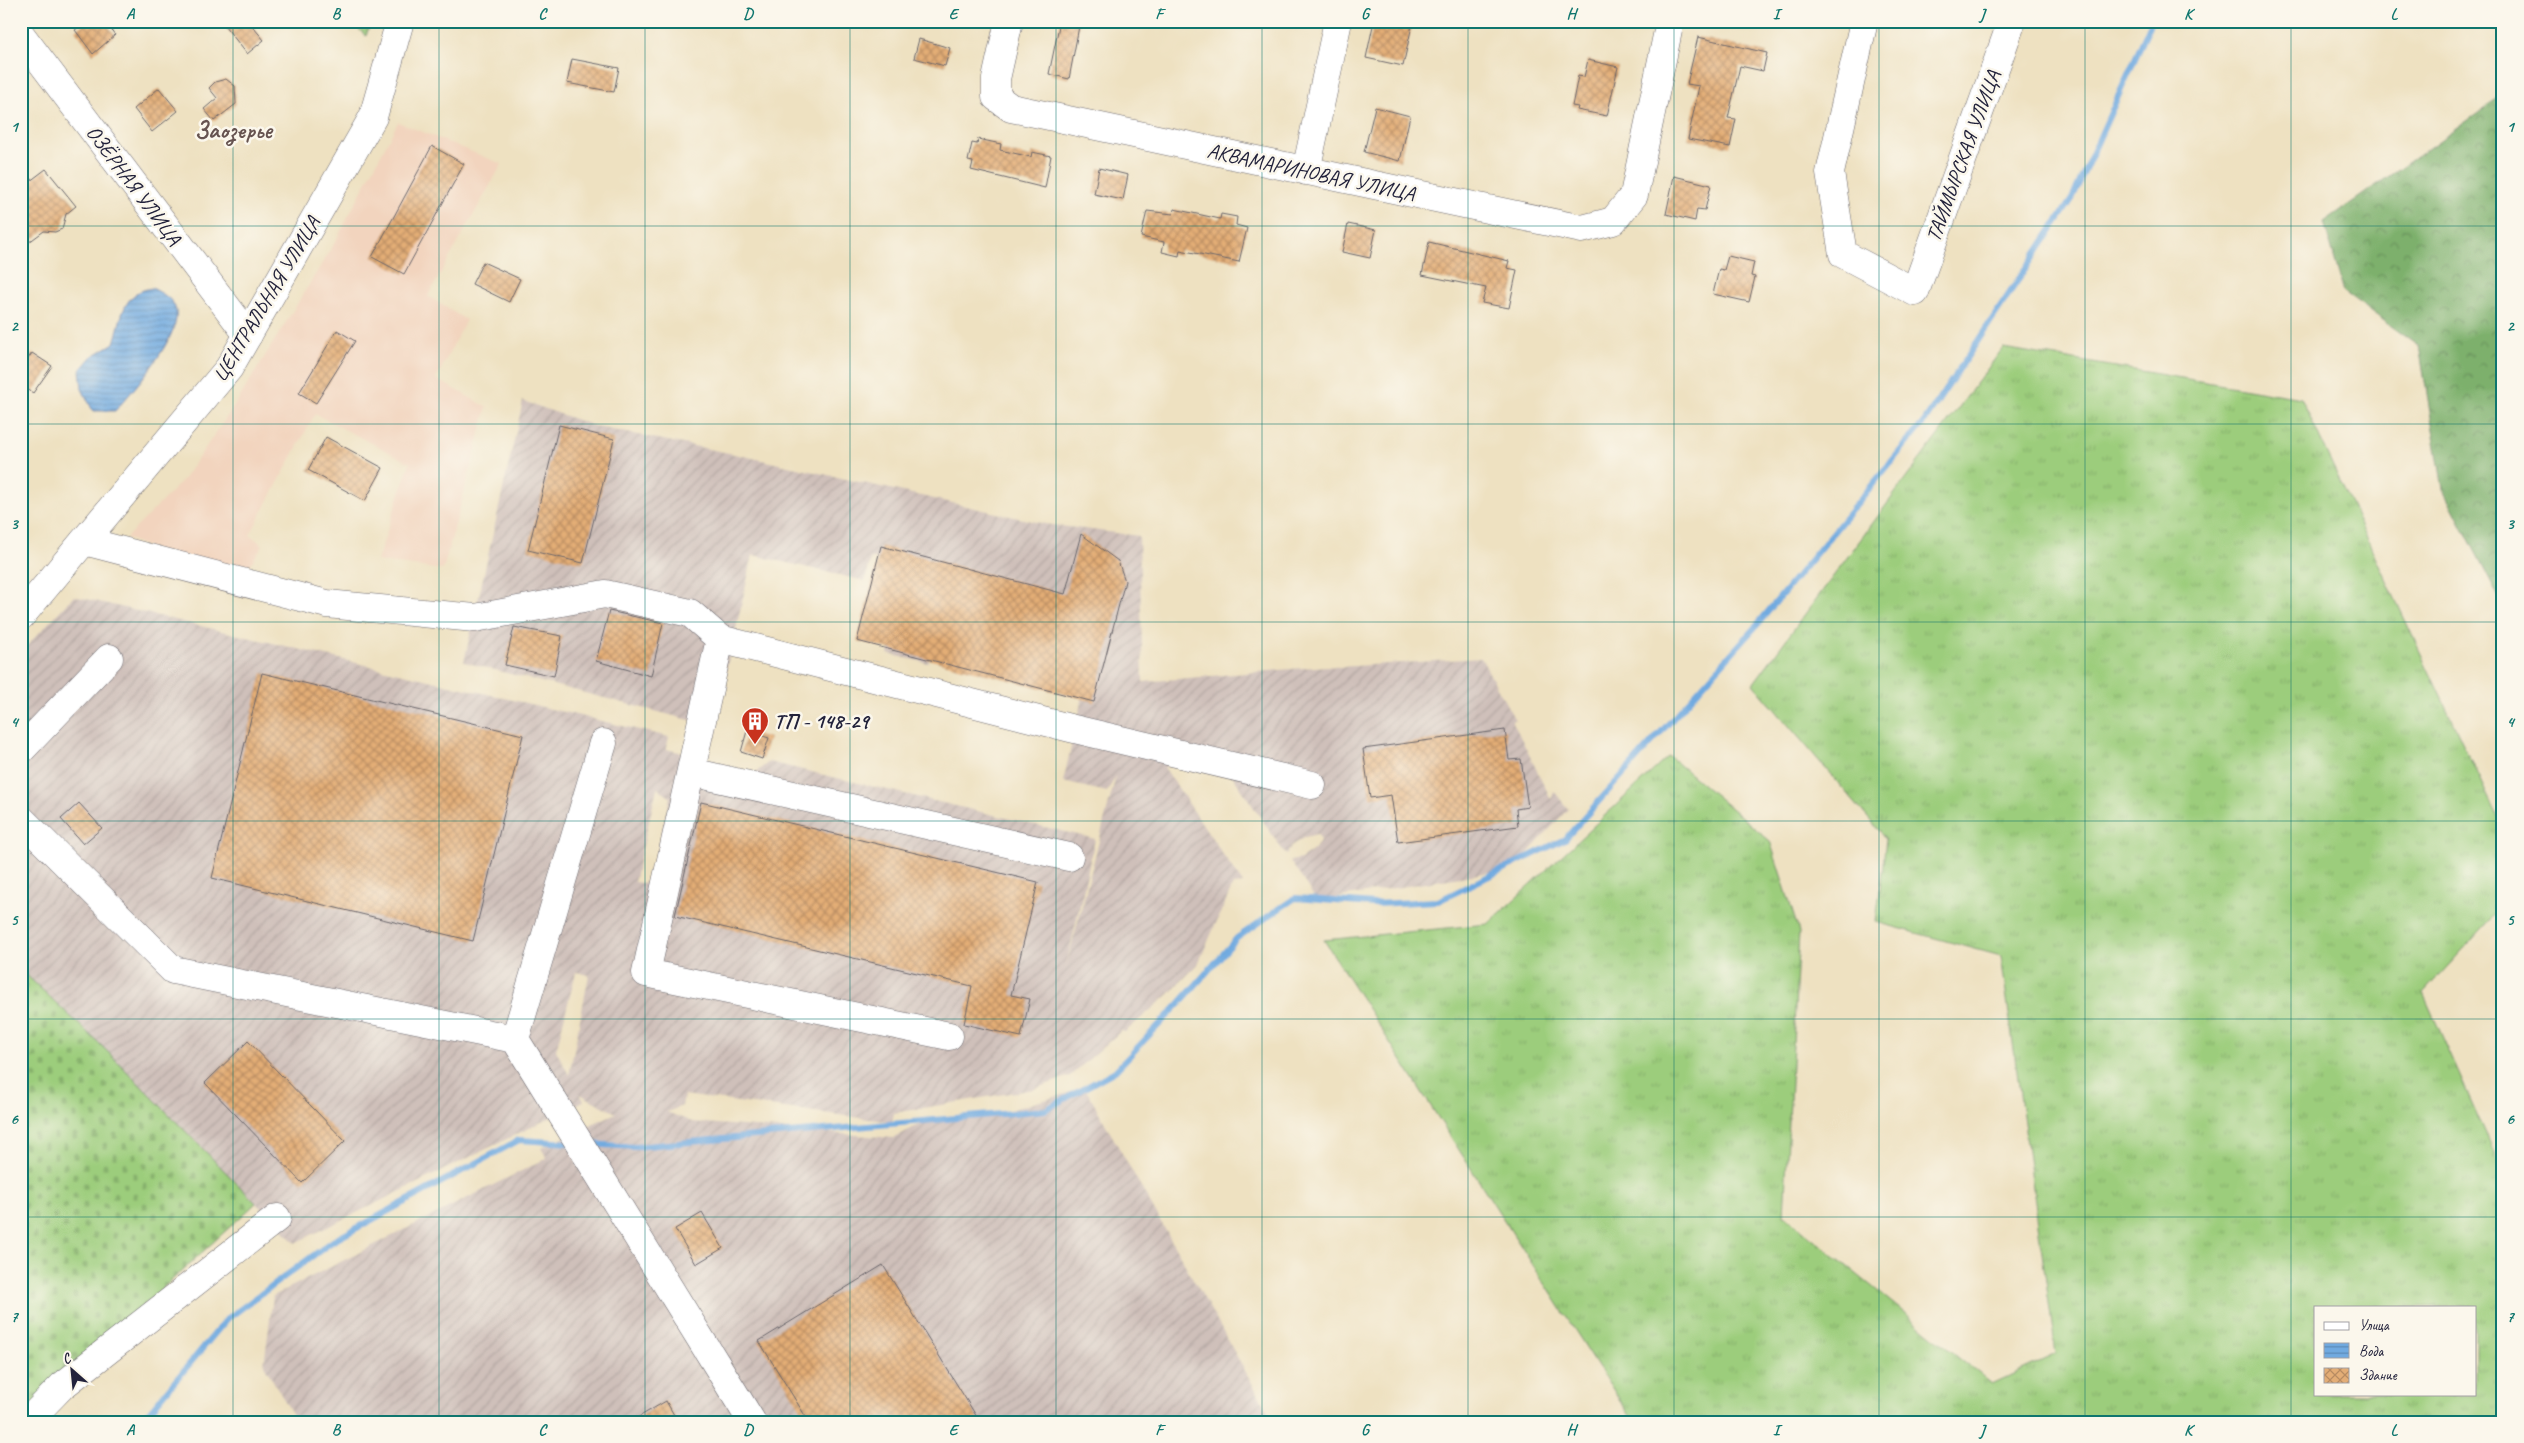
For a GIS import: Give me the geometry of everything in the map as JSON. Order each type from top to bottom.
[{"type":"street","name":"ЦЕНТРАЛЬНАЯ УЛИЦА","points":[[21,616],[229,368],[373,116],[400,21]]},
{"type":"street","name":"АКВАМАРИНОВАЯ УЛИЦА","points":[[1009,21],[996,79],[996,97],[1011,108],[1582,230],[1613,221],[1634,195],[1670,21]]},
{"type":"street","points":[[1306,171],[1338,21]]},
{"type":"street","name":"ТАЙМЫРСКАЯ УЛИЦА","points":[[1864,21],[1830,174],[1843,254],[1915,292],[2012,21]]},
{"type":"street","name":"ОЗЁРНАЯ УЛИЦА","points":[[21,35],[248,335]]},
{"type":"street","points":[[84,541],[327,604],[475,618],[605,594],[690,614],[720,639],[1070,728],[1312,785]]},
{"type":"street","points":[[720,639],[646,973],[949,1036]]},
{"type":"street","points":[[21,750],[109,658]]},
{"type":"street","points":[[515,1039],[603,743]]},
{"type":"street","points":[[691,772],[1069,857]]},
{"type":"street","points":[[21,819],[173,970],[515,1039],[752,1422]]},
{"type":"street","points":[[27,1422],[62,1386],[277,1218]]},
{"type":"shaded area","points":[[398,122],[502,164],[428,296],[466,320],[436,379],[487,407],[443,570],[377,561],[410,463],[315,414],[250,535],[263,545],[248,568],[161,552],[126,538],[183,480],[235,405],[334,244]]},
{"type":"shaded area","points":[[523,401],[597,427],[739,455],[1045,524],[1139,536],[1143,682],[1326,666],[1339,667],[1481,658],[1515,720],[1512,720],[1551,799],[1554,791],[1568,809],[1514,868],[1317,901],[1290,861],[1301,859],[1314,850],[1321,840],[1317,834],[1305,837],[1292,845],[1286,855],[1221,759],[1164,767],[1243,884],[1233,885],[1198,964],[1168,995],[1125,1032],[1121,1031],[1070,1076],[1034,1089],[894,1113],[892,1122],[684,1095],[682,1106],[667,1112],[692,1122],[894,1138],[926,1121],[1003,1112],[1075,1091],[1084,1086],[1274,1422],[297,1422],[264,1365],[273,1296],[547,1158],[541,1148],[616,1113],[580,1094],[584,1101],[295,1243],[102,1046],[21,970],[21,652],[74,596],[669,737],[666,749],[715,760],[719,767],[754,774],[769,762],[1095,839],[1065,971],[1116,776],[1107,792],[1063,782],[1092,657],[938,619],[928,663],[888,654],[908,567],[871,558],[865,581],[753,555],[713,726],[464,662]],"holes":[[[657,788],[670,797],[650,884],[634,882]],[[576,972],[589,975],[569,1075],[556,1050]]]},
{"type":"green space","points":[[350,21],[371,21],[366,36]]},
{"type":"green space","points":[[2503,91],[2503,605],[2443,489],[2419,346],[2344,292],[2324,222],[2484,109]]},
{"type":"green space","points":[[2003,348],[2301,398],[2503,829],[2503,906],[2423,993],[2503,1173],[2503,1422],[1634,1422],[1324,940],[1488,924],[1669,756],[1770,841],[1799,932],[1784,1215],[1992,1384],[2056,1354],[2001,956],[1876,922],[1886,839],[1753,684]]},
{"type":"green space","points":[[21,970],[102,1046],[256,1203],[21,1418]]},
{"type":"water","points":[[152,288],[167,297],[175,307],[175,322],[171,335],[153,364],[115,411],[93,411],[82,389],[80,370],[91,357],[114,343],[122,316],[129,301],[142,290]]},
{"type":"building","points":[[87,21],[105,21],[115,35],[93,54],[75,30]]},
{"type":"building","points":[[221,21],[248,21],[264,40],[247,54]]},
{"type":"building","points":[[1060,21],[1080,21],[1069,79],[1049,74]]},
{"type":"building","points":[[1374,21],[1413,21],[1403,66],[1366,58]]},
{"type":"building","points":[[1698,37],[1767,53],[1763,71],[1740,66],[1728,118],[1736,119],[1730,147],[1688,139],[1699,86],[1687,84]]},
{"type":"building","points":[[919,39],[950,48],[945,66],[914,58]]},
{"type":"building","points":[[572,59],[619,68],[614,92],[567,83]]},
{"type":"building","points":[[1588,60],[1618,67],[1607,116],[1577,110],[1578,107],[1572,106],[1578,76],[1584,77]]},
{"type":"building","points":[[226,79],[235,86],[236,104],[214,121],[204,109],[217,98],[209,88],[215,82]]},
{"type":"building","points":[[159,88],[178,111],[152,132],[134,109]]},
{"type":"building","points":[[1375,107],[1410,116],[1400,161],[1364,152]]},
{"type":"building","points":[[978,139],[1001,144],[1000,150],[1031,157],[1032,152],[1051,156],[1045,188],[971,170],[973,162],[968,161],[972,143],[977,144]]},
{"type":"building","points":[[432,146],[464,164],[404,274],[372,257]]},
{"type":"building","points":[[1099,168],[1128,175],[1123,200],[1094,194]]},
{"type":"building","points":[[46,169],[76,206],[66,214],[62,229],[55,232],[44,231],[21,248],[21,188]]},
{"type":"building","points":[[1674,176],[1711,185],[1705,210],[1697,209],[1695,221],[1666,214]]},
{"type":"building","points":[[1174,209],[1220,219],[1221,214],[1237,217],[1236,225],[1247,228],[1239,262],[1180,250],[1179,256],[1162,252],[1164,242],[1141,237],[1147,211],[1173,214]]},
{"type":"building","points":[[1348,224],[1376,230],[1370,258],[1342,252]]},
{"type":"building","points":[[1429,242],[1509,261],[1507,268],[1517,270],[1509,308],[1482,303],[1486,288],[1422,275]]},
{"type":"building","points":[[1728,256],[1754,262],[1751,276],[1755,277],[1749,302],[1713,294],[1719,269],[1724,270]]},
{"type":"building","points":[[483,262],[520,279],[509,302],[472,284]]},
{"type":"building","points":[[337,330],[355,341],[316,403],[299,393]]},
{"type":"building","points":[[32,353],[52,366],[33,393],[21,385],[21,369]]},
{"type":"building","points":[[559,425],[614,439],[583,563],[528,550]]},
{"type":"building","points":[[326,437],[383,468],[365,501],[308,470]]},
{"type":"building","points":[[1081,534],[1118,561],[1125,581],[1094,702],[857,641],[881,546],[1065,594]]},
{"type":"building","points":[[609,611],[663,623],[651,676],[596,661]]},
{"type":"building","points":[[514,627],[562,636],[554,676],[505,665]]},
{"type":"building","points":[[262,673],[523,735],[473,941],[212,878]]},
{"type":"building","points":[[1505,730],[1509,760],[1521,759],[1528,807],[1516,809],[1518,826],[1398,842],[1391,795],[1370,798],[1363,749]]},
{"type":"building","name":"ТП - 148-29","points":[[747,731],[769,738],[762,759],[741,752]]},
{"type":"building","points":[[701,802],[1038,882],[1011,995],[1030,999],[1021,1037],[964,1024],[972,986],[675,916]]},
{"type":"building","points":[[79,803],[102,828],[83,844],[61,819]]},
{"type":"building","points":[[248,1041],[345,1141],[302,1183],[205,1083]]},
{"type":"building","points":[[702,1213],[723,1248],[696,1264],[675,1229]]},
{"type":"building","points":[[883,1265],[980,1422],[809,1422],[759,1341]]},
{"type":"building","points":[[666,1401],[678,1422],[630,1422]]},
{"type":"waterway","points":[[589,1144],[635,1147],[1045,1110],[1115,1071],[1178,1005],[1237,938],[1295,898],[1374,904],[1438,901],[1565,839],[1757,625],[1924,422],[2072,199],[2152,21]]},
{"type":"waterway","points":[[141,1422],[227,1319],[333,1241],[519,1140],[571,1143]]},
{"type":"place","name":"ТП - 148-29","points":[[755,745]]},
{"type":"district","name":"Заозерье","points":[[233,130]]}]
